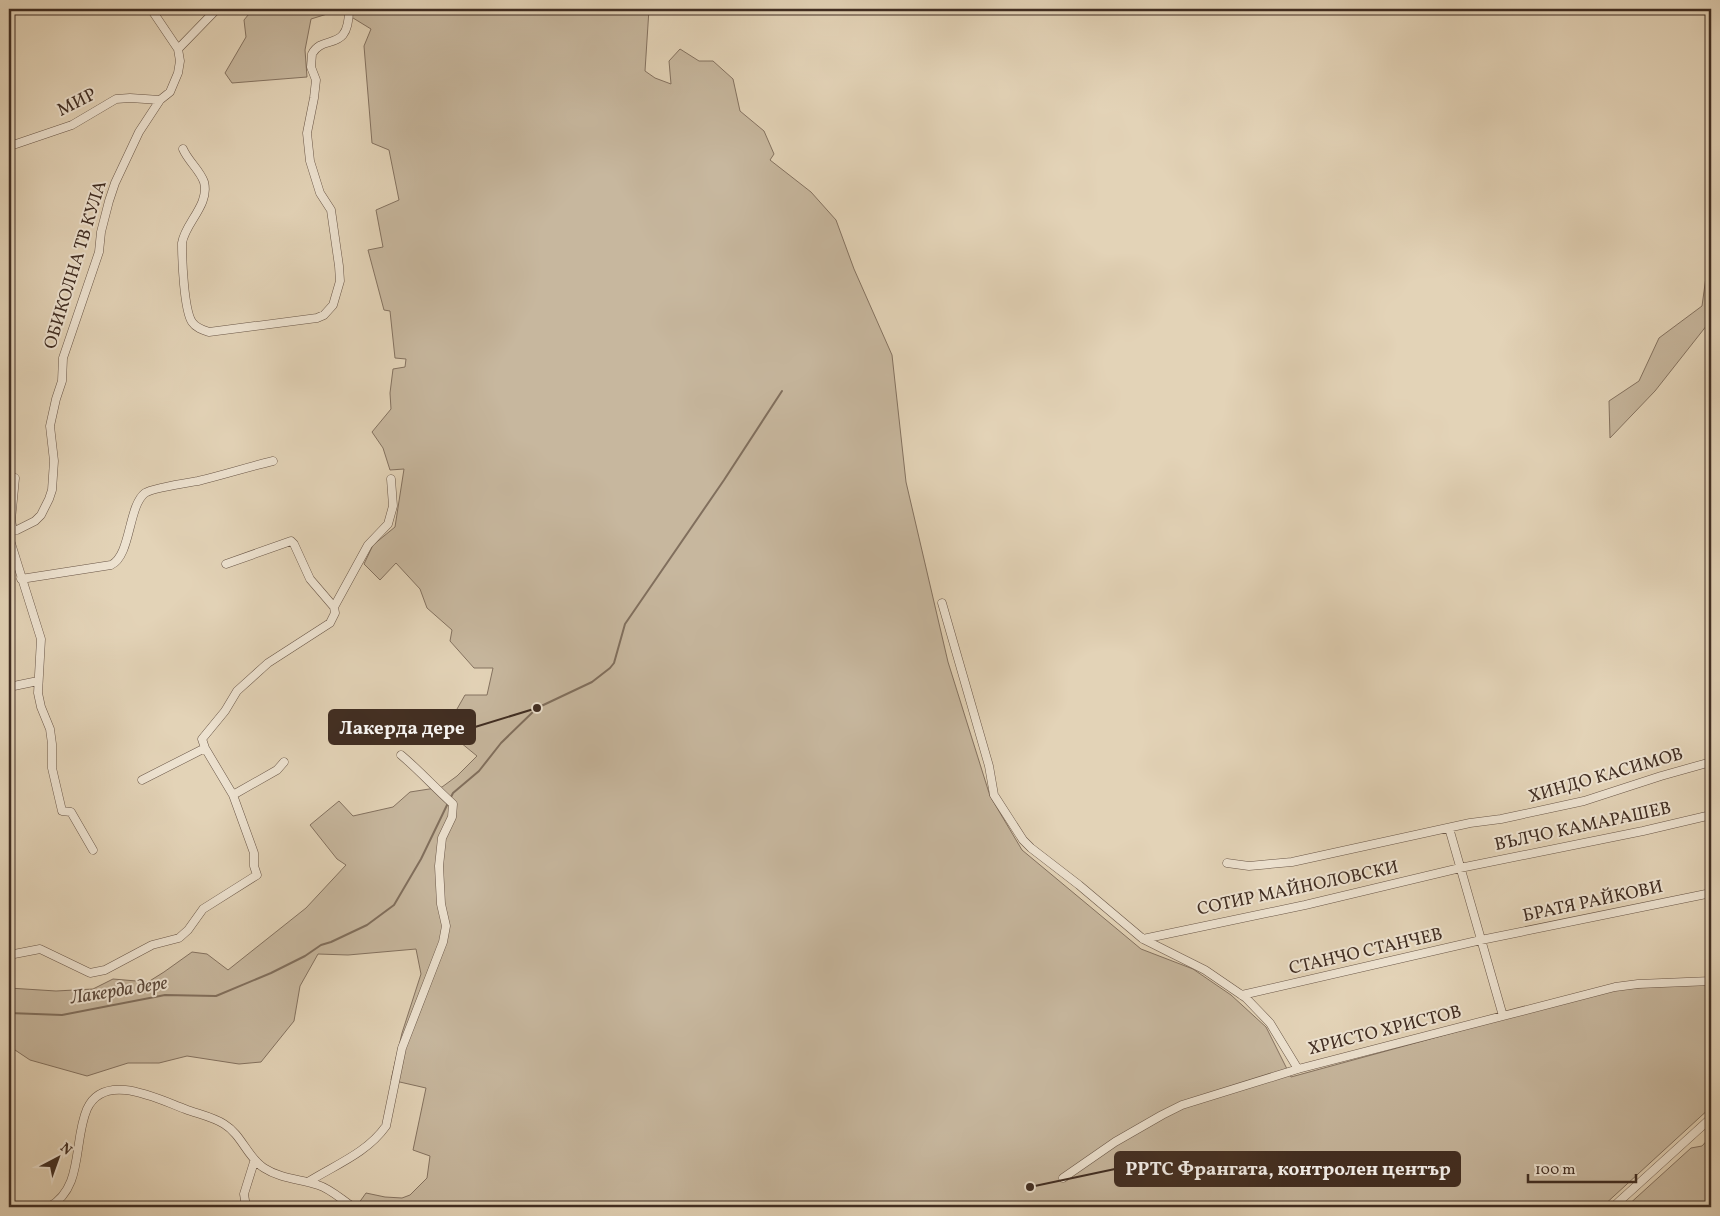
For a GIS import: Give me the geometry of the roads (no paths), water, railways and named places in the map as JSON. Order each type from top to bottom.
[{"type":"street","points":[[151,9],[178,49],[215,9]]},
{"type":"street","points":[[183,149],[187,159],[204,182],[205,189],[199,208],[184,234],[182,243],[187,308],[191,320],[200,329],[209,332],[317,318],[324,315],[333,305],[340,281],[331,210],[320,193],[310,161],[307,133],[316,80],[311,67],[312,54],[320,45],[341,38],[349,19],[349,9]]},
{"type":"street","name":"ОБИКОЛНА ТВ КУЛА","points":[[10,533],[35,521],[49,499],[52,490],[54,461],[50,426],[62,381],[63,358],[99,252],[101,232],[115,183],[139,132],[160,100],[170,92],[180,61],[178,49]]},
{"type":"street","name":"МИР","points":[[9,143],[16,144],[72,125],[116,99],[160,100]]},
{"type":"street","points":[[21,579],[110,565],[119,559],[139,500],[147,492],[273,461]]},
{"type":"street","points":[[15,478],[10,533],[21,579],[41,639],[38,680],[39,700],[50,729],[52,768],[62,811],[71,812],[93,850]]},
{"type":"street","points":[[334,607],[368,546],[388,524],[393,506],[391,479]]},
{"type":"street","points":[[9,955],[40,950],[90,972],[104,970],[117,965],[133,954],[152,945],[179,938],[188,930],[203,909],[257,875],[254,866],[254,853],[233,795],[205,748],[202,739],[225,710],[236,691],[268,663],[328,625],[336,613],[334,607],[310,579],[294,544],[290,541],[226,564]]},
{"type":"street","name":"ХРИСТО ХРИСТОВ","points":[[942,603],[989,766],[994,795],[1023,840],[1143,939],[1205,970],[1242,995],[1270,1023],[1298,1069],[1616,987],[1638,984],[1711,981]]},
{"type":"street","points":[[9,687],[38,680]]},
{"type":"street","points":[[142,780],[205,748]]},
{"type":"street","points":[[308,1182],[361,1152],[386,1126],[402,1048],[443,942],[446,926],[441,899],[439,866],[442,838],[452,816],[453,804],[401,755]]},
{"type":"street","points":[[233,795],[277,770],[284,762]]},
{"type":"street","name":"ХИНДО КАСИМОВ","points":[[1228,862],[1249,866],[1292,862],[1584,801],[1711,762]]},
{"type":"street","name":"ВЪЛЧО КАМАРАШЕВ","points":[[1460,868],[1643,831],[1711,815]]},
{"type":"street","points":[[1449,828],[1503,1016]]},
{"type":"street","name":"СОТИР МАЙНОЛОВСКИ","points":[[1143,939],[1305,906],[1460,868]]},
{"type":"street","name":"БРАТЯ РАЙКОВИ","points":[[1481,940],[1711,893]]},
{"type":"street","name":"СТАНЧО СТАНЧЕВ","points":[[1242,995],[1481,940]]},
{"type":"street","points":[[1063,1178],[1115,1142],[1175,1108],[1298,1069]]},
{"type":"street","points":[[49,1207],[57,1203],[69,1188],[80,1135],[88,1108],[94,1098],[107,1090],[119,1090],[148,1094],[224,1124],[238,1138],[254,1162],[280,1176],[326,1188],[353,1207]]},
{"type":"street","points":[[1613,1207],[1711,1118]]},
{"type":"street","points":[[246,1207],[244,1194],[254,1162]]},
{"type":"waterway","name":"Лакерда дере","points":[[450,799],[453,793],[479,771],[501,743],[537,708],[592,682],[610,668],[614,663],[625,624],[724,480],[782,391]]},
{"type":"waterway","name":"Лакерда дере","points":[[9,1013],[62,1015],[165,995],[216,996],[271,973],[305,956],[321,945],[367,925],[394,905],[421,859],[448,803]]},
{"type":"place","name":"Лакерда дере","points":[[537,708]]},
{"type":"place","name":"РРТС Франгата, контролен център","points":[[1030,1187]]}]
